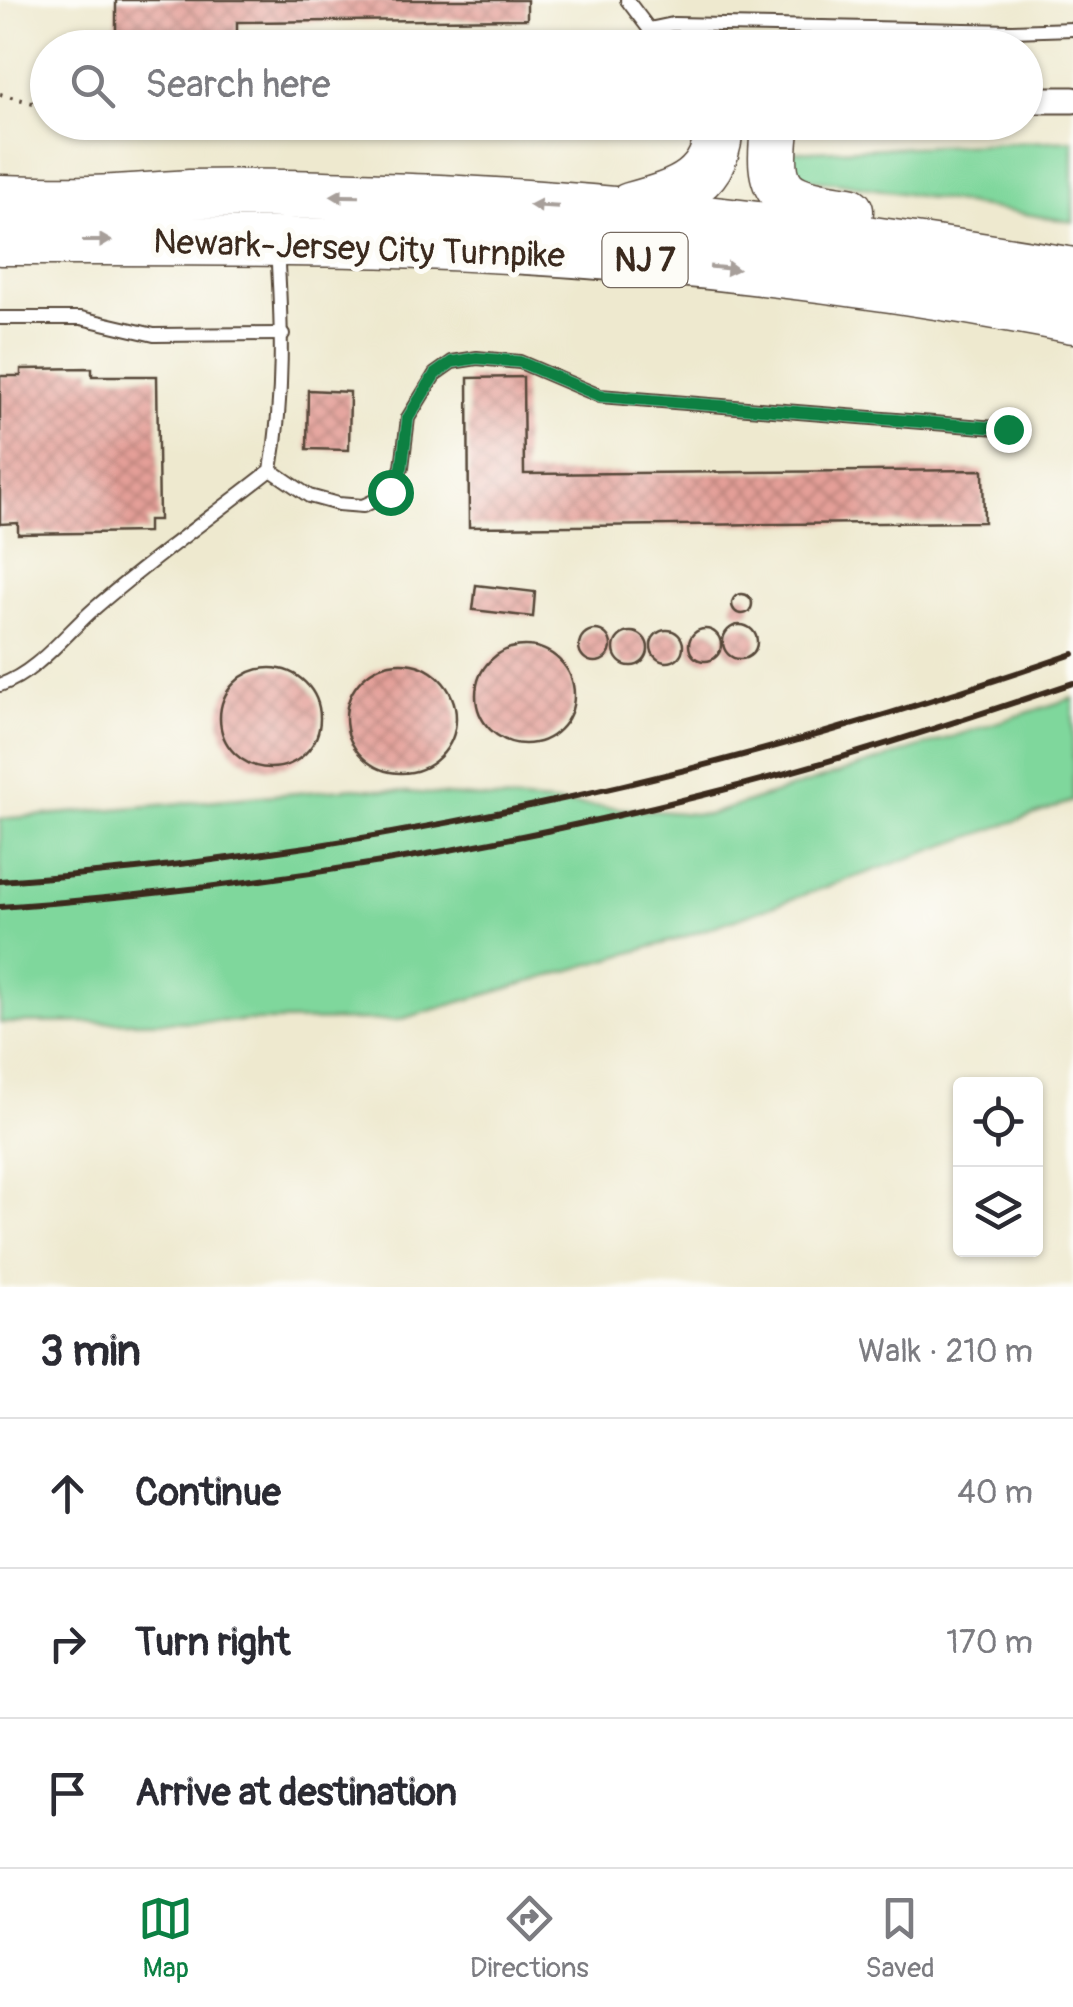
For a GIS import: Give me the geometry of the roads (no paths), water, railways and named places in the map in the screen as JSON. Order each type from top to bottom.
[{"type":"highway","points":[[611,211],[660,198],[700,176],[716,153],[717,140]]},
{"type":"highway","points":[[773,140],[773,175],[790,197],[826,208],[919,220],[1017,285]]},
{"type":"highway","points":[[0,181],[90,182],[192,194]]},
{"type":"highway","name":"Newark-Jersey City Turnpike","points":[[0,200],[192,194],[442,200],[611,211],[856,237],[1017,285],[1073,319]]},
{"type":"highway","name":"Newark-Jersey City Turnpike","points":[[0,240],[478,248],[688,264],[852,283],[1017,285],[1073,272]]},
{"type":"street","points":[[1043,100],[1073,100]]},
{"type":"lane","points":[[627,0],[649,29],[672,24],[963,30]]},
{"type":"lane","points":[[1042,30],[1073,29]]},
{"type":"lane","points":[[0,684],[14,680],[36,663],[96,608],[272,470],[283,334],[277,242]]},
{"type":"lane","points":[[0,318],[81,318],[154,335],[283,334]]},
{"type":"lane","points":[[272,470],[309,496],[338,504],[364,506],[390,492],[402,467],[408,418],[435,374],[452,362],[477,358],[520,362],[600,396],[1008,429]]},
{"type":"railway","points":[[0,881],[274,852],[544,803],[811,737],[1073,654]]},
{"type":"railway","points":[[0,907],[266,879],[529,835],[796,770],[1073,683]]}]
